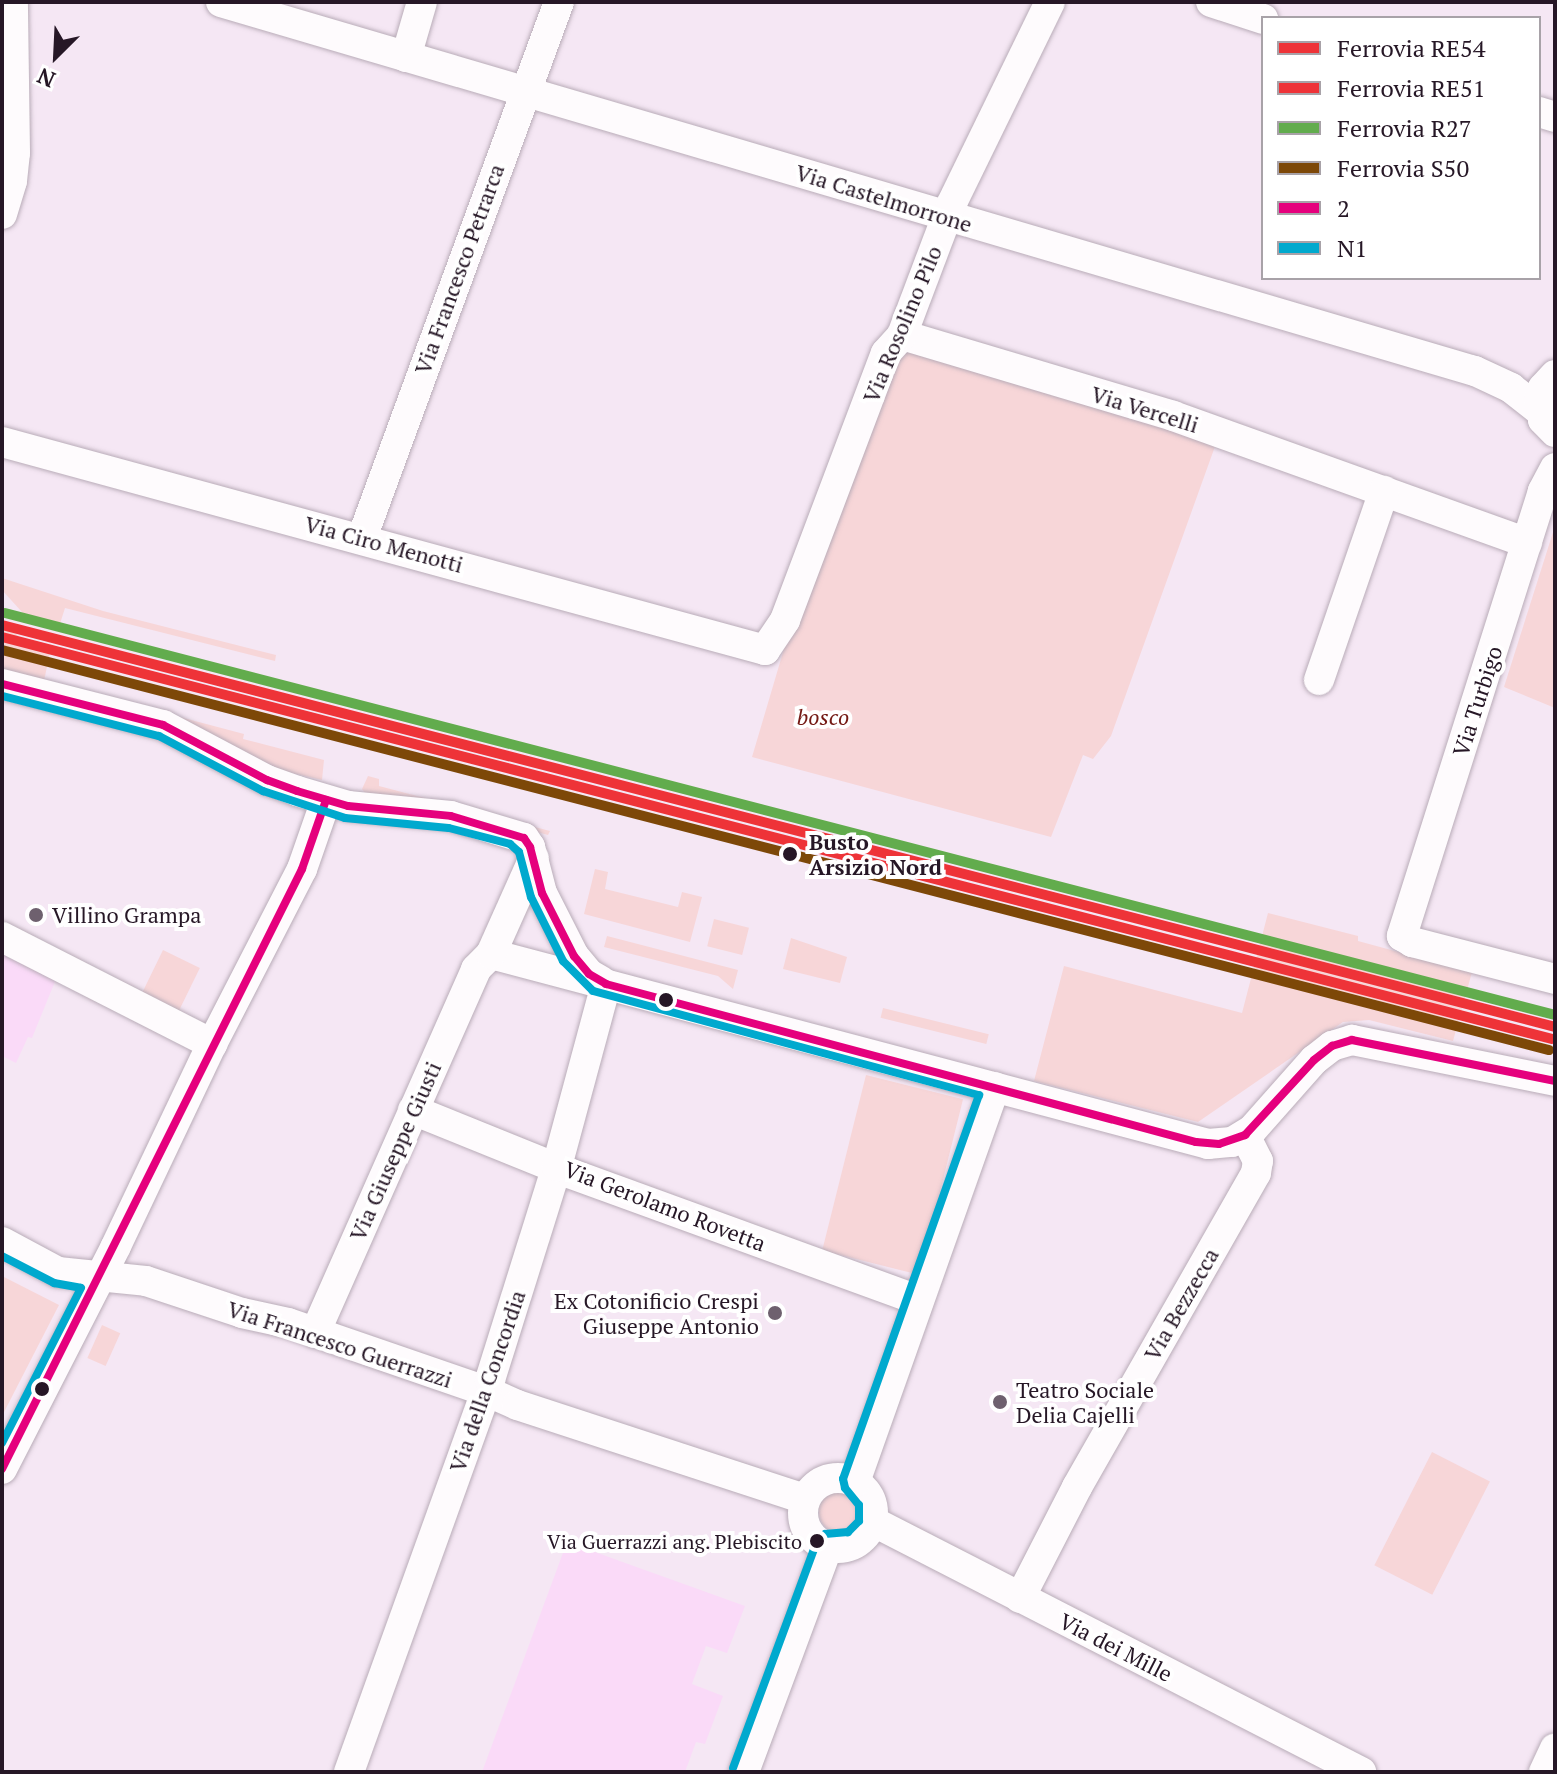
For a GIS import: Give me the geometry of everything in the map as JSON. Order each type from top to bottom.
[{"type":"street","points":[[2,214],[12,181],[15,153],[13,2]]},
{"type":"street","name":"Via Castelmorrone","points":[[221,2],[1475,371],[1511,388],[1547,421]]},
{"type":"street","points":[[406,57],[422,2]]},
{"type":"street","name":"Via Francesco Petrarca","points":[[362,538],[559,2]]},
{"type":"street","name":"Via Rosolino Pilo","points":[[765,650],[785,620],[886,353],[902,335],[947,217],[1050,2]]},
{"type":"street","points":[[1211,2],[1261,18]]},
{"type":"street","name":"Via Vercelli","points":[[902,335],[1173,416],[1527,543]]},
{"type":"street","points":[[1547,421],[1543,388],[1555,375]]},
{"type":"street","name":"Via Ciro Menotti","points":[[2,442],[765,650]]},
{"type":"street","name":"Via Turbigo","points":[[1555,468],[1543,491],[1402,936],[1412,942],[1555,979]]},
{"type":"street","points":[[1319,680],[1384,491]]},
{"type":"street","points":[[2,684],[163,725],[267,780],[326,800],[348,806],[451,816],[514,833],[524,838],[534,858],[542,893],[574,956],[589,974],[606,984]]},
{"type":"street","points":[[2,1469],[302,869],[326,800]]},
{"type":"street","name":"Via Giuseppe Giusti","points":[[315,1333],[413,1110],[534,858]]},
{"type":"street","points":[[2,937],[212,1044]]},
{"type":"street","points":[[483,961],[606,984],[1196,1142],[1219,1144],[1245,1135],[1314,1060],[1332,1046],[1352,1040],[1555,1081]]},
{"type":"street","name":"Via della Concordia","points":[[349,1772],[486,1391],[557,1166],[606,984]]},
{"type":"street","points":[[855,1482],[995,1087]]},
{"type":"street","name":"Via Gerolamo Rovetta","points":[[413,1110],[918,1300]]},
{"type":"street","name":"Via Bezzecca","points":[[1020,1598],[1077,1487],[1256,1173],[1258,1161],[1245,1135]]},
{"type":"street","name":"Via Francesco Guerrazzi","points":[[2,1242],[58,1272],[99,1279],[146,1281],[315,1333],[486,1391],[517,1405],[805,1499]]},
{"type":"street","points":[[840,1478],[855,1482],[870,1499],[872,1521],[863,1537],[853,1544],[828,1546],[808,1532],[804,1521],[805,1499],[824,1480],[840,1478]]},
{"type":"street","name":"Via dei Mille","points":[[872,1521],[1361,1772]]},
{"type":"street","points":[[744,1772],[828,1546]]},
{"type":"street","points":[[1544,1772],[1555,1748]]},
{"type":"shaded area","points":[[2,952],[56,979],[32,1038],[28,1037],[16,1063],[2,1056]]},
{"type":"shaded area","points":[[567,1542],[745,1606],[727,1653],[706,1646],[692,1684],[723,1696],[705,1744],[696,1742],[685,1772],[482,1772]]},
{"type":"green space","name":"bosco","points":[[904,349],[1218,438],[1111,736],[1093,759],[1083,755],[1051,837],[752,757],[786,642],[892,358]]},
{"type":"green space","points":[[1555,526],[1555,708],[1504,687]]},
{"type":"green space","points":[[2,578],[103,611],[276,655],[275,661],[65,608],[58,630],[31,622],[2,590]]},
{"type":"green space","points":[[2,619],[19,637],[51,647],[44,681],[244,734],[243,739],[324,760],[322,780],[279,770],[2,674]]},
{"type":"green space","points":[[368,776],[379,779],[379,786],[550,831],[548,835],[440,806],[365,793],[362,789]]},
{"type":"green space","points":[[595,869],[608,872],[605,889],[678,907],[682,892],[702,897],[690,942],[584,914]]},
{"type":"green space","points":[[1268,913],[1358,936],[1358,941],[1472,972],[1453,1041],[1369,1020],[1343,1022],[1198,1122],[1034,1081],[1064,966],[1242,1013]]},
{"type":"green space","points":[[714,919],[749,928],[742,955],[707,946]]},
{"type":"green space","points":[[607,936],[738,970],[733,989],[718,976],[604,947]]},
{"type":"green space","points":[[791,938],[847,957],[840,983],[783,969]]},
{"type":"green space","points":[[163,950],[200,968],[179,1011],[142,993]]},
{"type":"green space","points":[[883,1008],[989,1034],[986,1044],[881,1018]]},
{"type":"green space","points":[[866,1075],[963,1099],[919,1275],[822,1251]]},
{"type":"green space","points":[[2,1276],[59,1305],[2,1416]]},
{"type":"green space","points":[[102,1325],[120,1333],[106,1366],[87,1358]]},
{"type":"green space","points":[[1432,1452],[1490,1482],[1432,1595],[1374,1565]]},
{"type":"green space","points":[[839,1492],[853,1498],[859,1512],[853,1526],[839,1532],[825,1526],[819,1512],[825,1498]]},
{"type":"rail line","name":"R27","points":[[5,613],[1555,1015]]},
{"type":"rail line","name":"RE54","points":[[2,625],[1555,1027]]},
{"type":"rail line","name":"RE51","points":[[2,637],[1552,1039]]},
{"type":"rail line","name":"S50","points":[[2,650],[1549,1050]]},
{"type":"transit line","name":"2","points":[[2,684],[163,725],[267,780],[297,791],[348,806],[451,816],[524,838],[530,847],[542,893],[574,956],[589,974],[606,984],[1196,1142],[1219,1144],[1245,1135],[1314,1060],[1332,1046],[1352,1040],[1555,1081]]},
{"type":"transit line","name":"N1","points":[[2,696],[159,736],[263,791],[345,818],[449,828],[510,844],[519,852],[531,897],[563,961],[593,991],[979,1095],[843,1479],[845,1488],[859,1505],[859,1521],[848,1532],[825,1534],[817,1541],[733,1768]]},
{"type":"transit line","name":"2","points":[[2,1469],[302,869],[326,800]]},
{"type":"transit line","name":"N1","points":[[2,1256],[54,1283],[81,1288],[2,1443]]},
{"type":"place","name":"Busto Arsizio Nord","points":[[790,854]]},
{"type":"place","name":"Villino Grampa","points":[[36,915]]},
{"type":"place","name":"Ex Cotonificio Crespi Giuseppe Antonio","points":[[775,1313]]},
{"type":"place","name":"Teatro Sociale Delia Cajelli","points":[[1000,1402]]},
{"type":"place","name":"Via Guerrazzi ang. Plebiscito","points":[[817,1541]]}]
